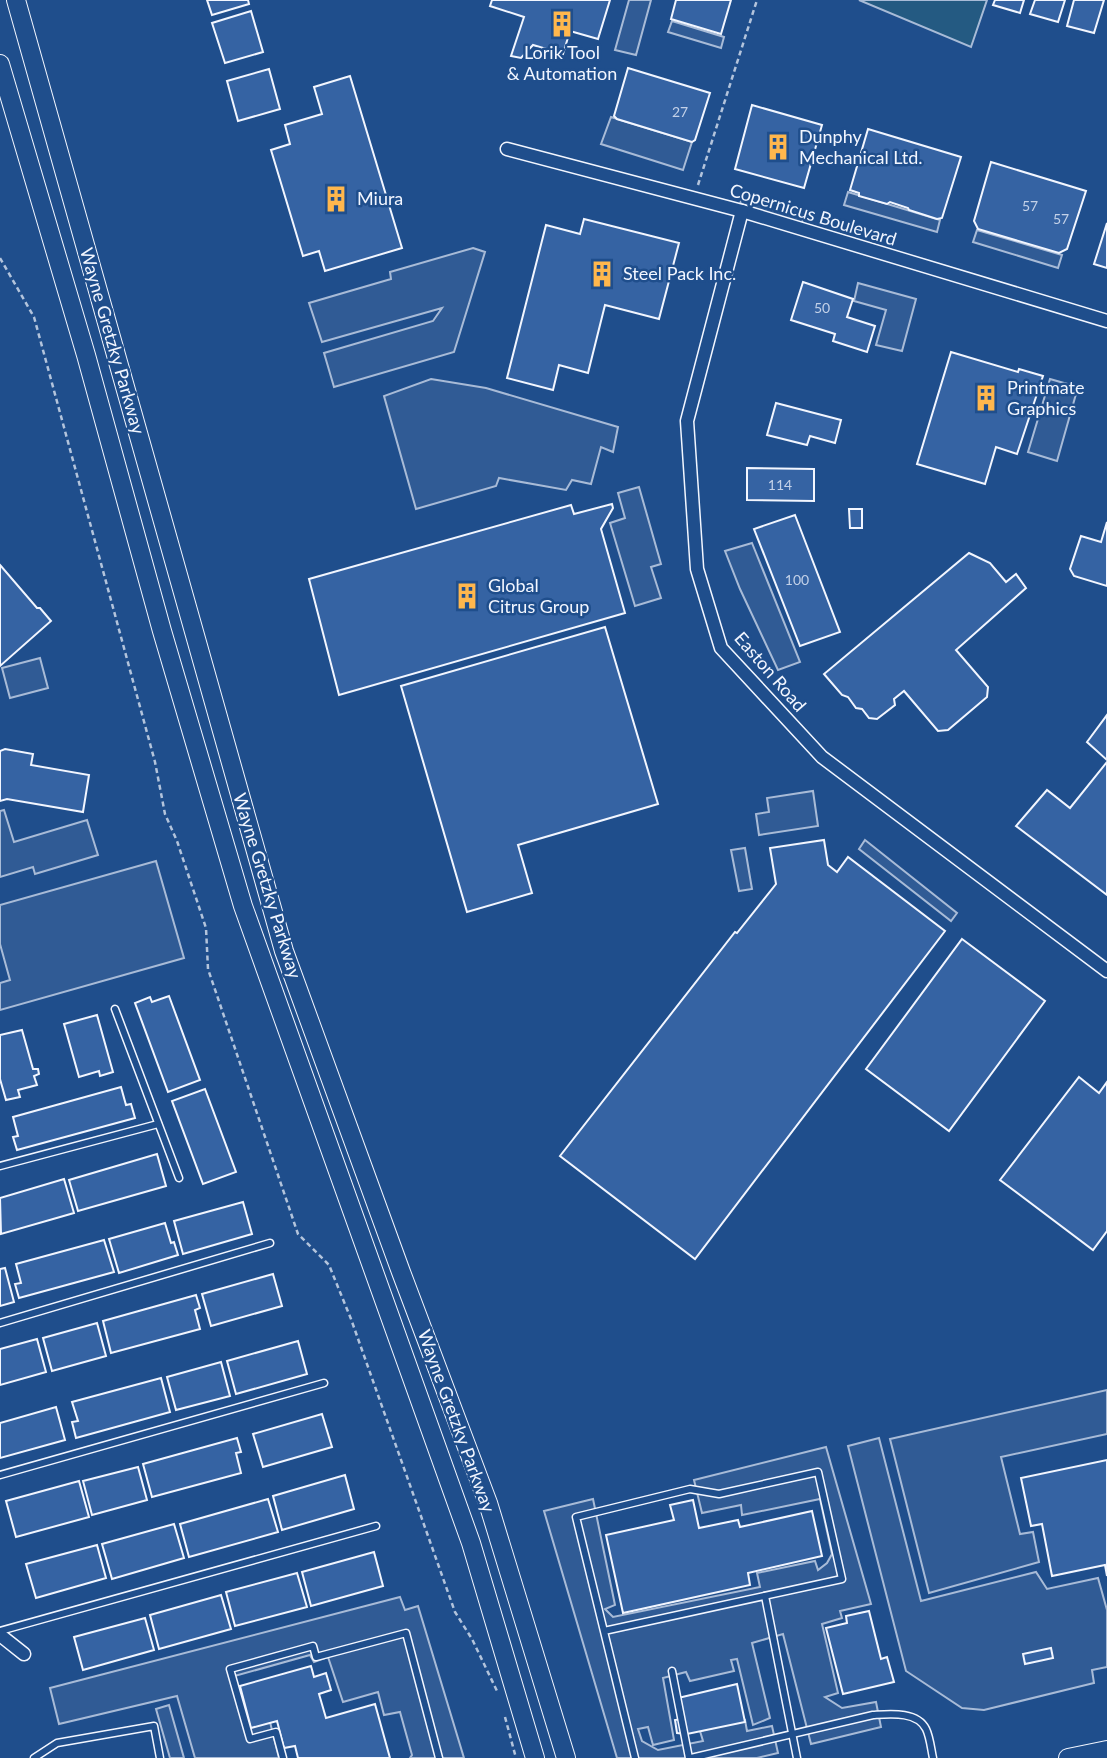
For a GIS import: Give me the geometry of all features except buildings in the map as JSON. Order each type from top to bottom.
[{"type":"main road","name":"Wayne Gretzky Parkway","points":[[16,0],[284,950],[488,1503],[566,1758]]},
{"type":"main road","name":"Wayne Gretzky Parkway","points":[[0,64],[243,905],[471,1543],[535,1758]]},
{"type":"main road","points":[[1068,1758],[1107,1750]]},
{"type":"street","name":"Copernicus Boulevard","points":[[507,149],[742,211],[1107,321]]},
{"type":"street","name":"Easton Road","points":[[742,211],[687,421],[697,569],[721,648],[822,757],[1107,971]]},
{"type":"street","points":[[0,1633],[24,1654]]},
{"type":"lane","points":[[116,1009],[179,1178]]},
{"type":"lane","points":[[0,1155],[1,1165],[158,1124]]},
{"type":"lane","points":[[0,1323],[270,1243]]},
{"type":"lane","points":[[0,1475],[324,1383]]},
{"type":"lane","points":[[604,1631],[842,1579],[818,1472],[719,1494],[690,1489],[576,1517],[635,1758]]},
{"type":"lane","points":[[0,1633],[376,1526]]},
{"type":"lane","points":[[765,1596],[797,1758]]},
{"type":"lane","points":[[283,1758],[276,1732],[250,1739],[230,1669],[313,1646],[316,1657],[406,1633],[439,1758]]},
{"type":"lane","points":[[672,1671],[690,1758],[873,1716],[912,1716],[926,1727],[933,1758]]},
{"type":"lane","points":[[34,1758],[57,1743],[154,1726],[160,1758]]},
{"type":"path","points":[[694,198],[757,0]]},
{"type":"path","points":[[0,258],[34,317],[155,762],[165,814],[177,841],[206,928],[208,969],[298,1234],[329,1265],[351,1319],[455,1612],[498,1691]]},
{"type":"path","points":[[505,1718],[516,1758]]},
{"type":"shaded area","points":[[629,0],[651,0],[636,55],[615,50]]},
{"type":"shaded area","points":[[859,0],[987,0],[971,47]]},
{"type":"shaded area","points":[[672,21],[724,37],[721,48],[668,32]]},
{"type":"shaded area","points":[[611,117],[692,142],[683,170],[601,144]]},
{"type":"shaded area","points":[[744,192],[805,211],[801,227],[739,207]]},
{"type":"shaded area","points":[[848,192],[940,220],[937,232],[844,205]]},
{"type":"shaded area","points":[[977,230],[1062,255],[1058,268],[973,242]]},
{"type":"shaded area","points":[[473,248],[485,252],[454,352],[334,387],[324,353],[433,321],[442,308],[322,342],[309,303],[391,279],[390,272]]},
{"type":"shaded area","points":[[858,283],[916,299],[902,351],[876,345],[886,310],[854,301]]},
{"type":"shaded area","points":[[431,379],[486,388],[618,427],[613,452],[601,447],[591,484],[572,480],[566,490],[499,478],[496,486],[416,509],[384,396]]},
{"type":"shaded area","points":[[1050,379],[1078,387],[1057,461],[1028,452]]},
{"type":"shaded area","points":[[639,487],[661,564],[651,567],[661,598],[635,606],[610,523],[625,518],[618,493]]},
{"type":"shaded area","points":[[752,543],[800,662],[778,670],[725,551]]},
{"type":"shaded area","points":[[40,658],[48,688],[10,698],[2,668]]},
{"type":"shaded area","points":[[813,791],[818,826],[759,835],[756,814],[769,812],[767,798]]},
{"type":"shaded area","points":[[4,810],[14,842],[87,820],[98,855],[35,874],[33,867],[0,877],[0,811]]},
{"type":"shaded area","points":[[865,840],[957,913],[951,921],[859,849]]},
{"type":"shaded area","points":[[745,848],[752,889],[739,891],[731,850]]},
{"type":"shaded area","points":[[156,861],[184,958],[0,1010],[0,983],[10,980],[0,944],[0,905]]},
{"type":"shaded area","points":[[1107,1390],[1107,1434],[1001,1457],[1020,1534],[1033,1532],[1039,1562],[929,1593],[890,1439]]},
{"type":"shaded area","points":[[879,1438],[921,1601],[1036,1572],[1047,1589],[1098,1578],[1107,1610],[1107,1667],[1092,1670],[1094,1683],[984,1710],[962,1708],[906,1671],[848,1446]]},
{"type":"shaded area","points":[[826,1447],[871,1604],[840,1611],[842,1618],[822,1624],[838,1693],[825,1697],[842,1708],[876,1702],[881,1727],[811,1744],[783,1634],[752,1643],[770,1718],[753,1725],[737,1659],[731,1660],[734,1671],[690,1681],[686,1672],[663,1678],[674,1740],[653,1745],[648,1727],[638,1729],[642,1741],[658,1750],[703,1741],[700,1731],[745,1720],[747,1731],[772,1726],[778,1753],[757,1758],[617,1758],[544,1511],[593,1499],[615,1605],[605,1609],[613,1617],[760,1587],[757,1573],[815,1561],[818,1570],[827,1563],[832,1554],[820,1499],[742,1515],[741,1505],[702,1513],[694,1480]]},
{"type":"shaded area","points":[[400,1597],[405,1610],[418,1606],[464,1758],[410,1758],[412,1755],[400,1712],[384,1715],[378,1692],[343,1702],[328,1657],[314,1662],[310,1655],[231,1677],[245,1729],[270,1722],[279,1758],[195,1758],[177,1696],[59,1724],[50,1688]]},
{"type":"shaded area","points":[[169,1705],[184,1758],[170,1758],[156,1709]]},
{"type":"place","name":"Lorik Tool & Automation","points":[[562,24]]},
{"type":"place","name":"Dunphy Mechanical Ltd.","points":[[778,147]]},
{"type":"place","name":"Miura","points":[[336,199]]},
{"type":"place","name":"Steel Pack Inc.","points":[[602,274]]},
{"type":"place","name":"Printmate Graphics","points":[[986,398]]},
{"type":"place","name":"Global Citrus Group","points":[[467,596]]}]
